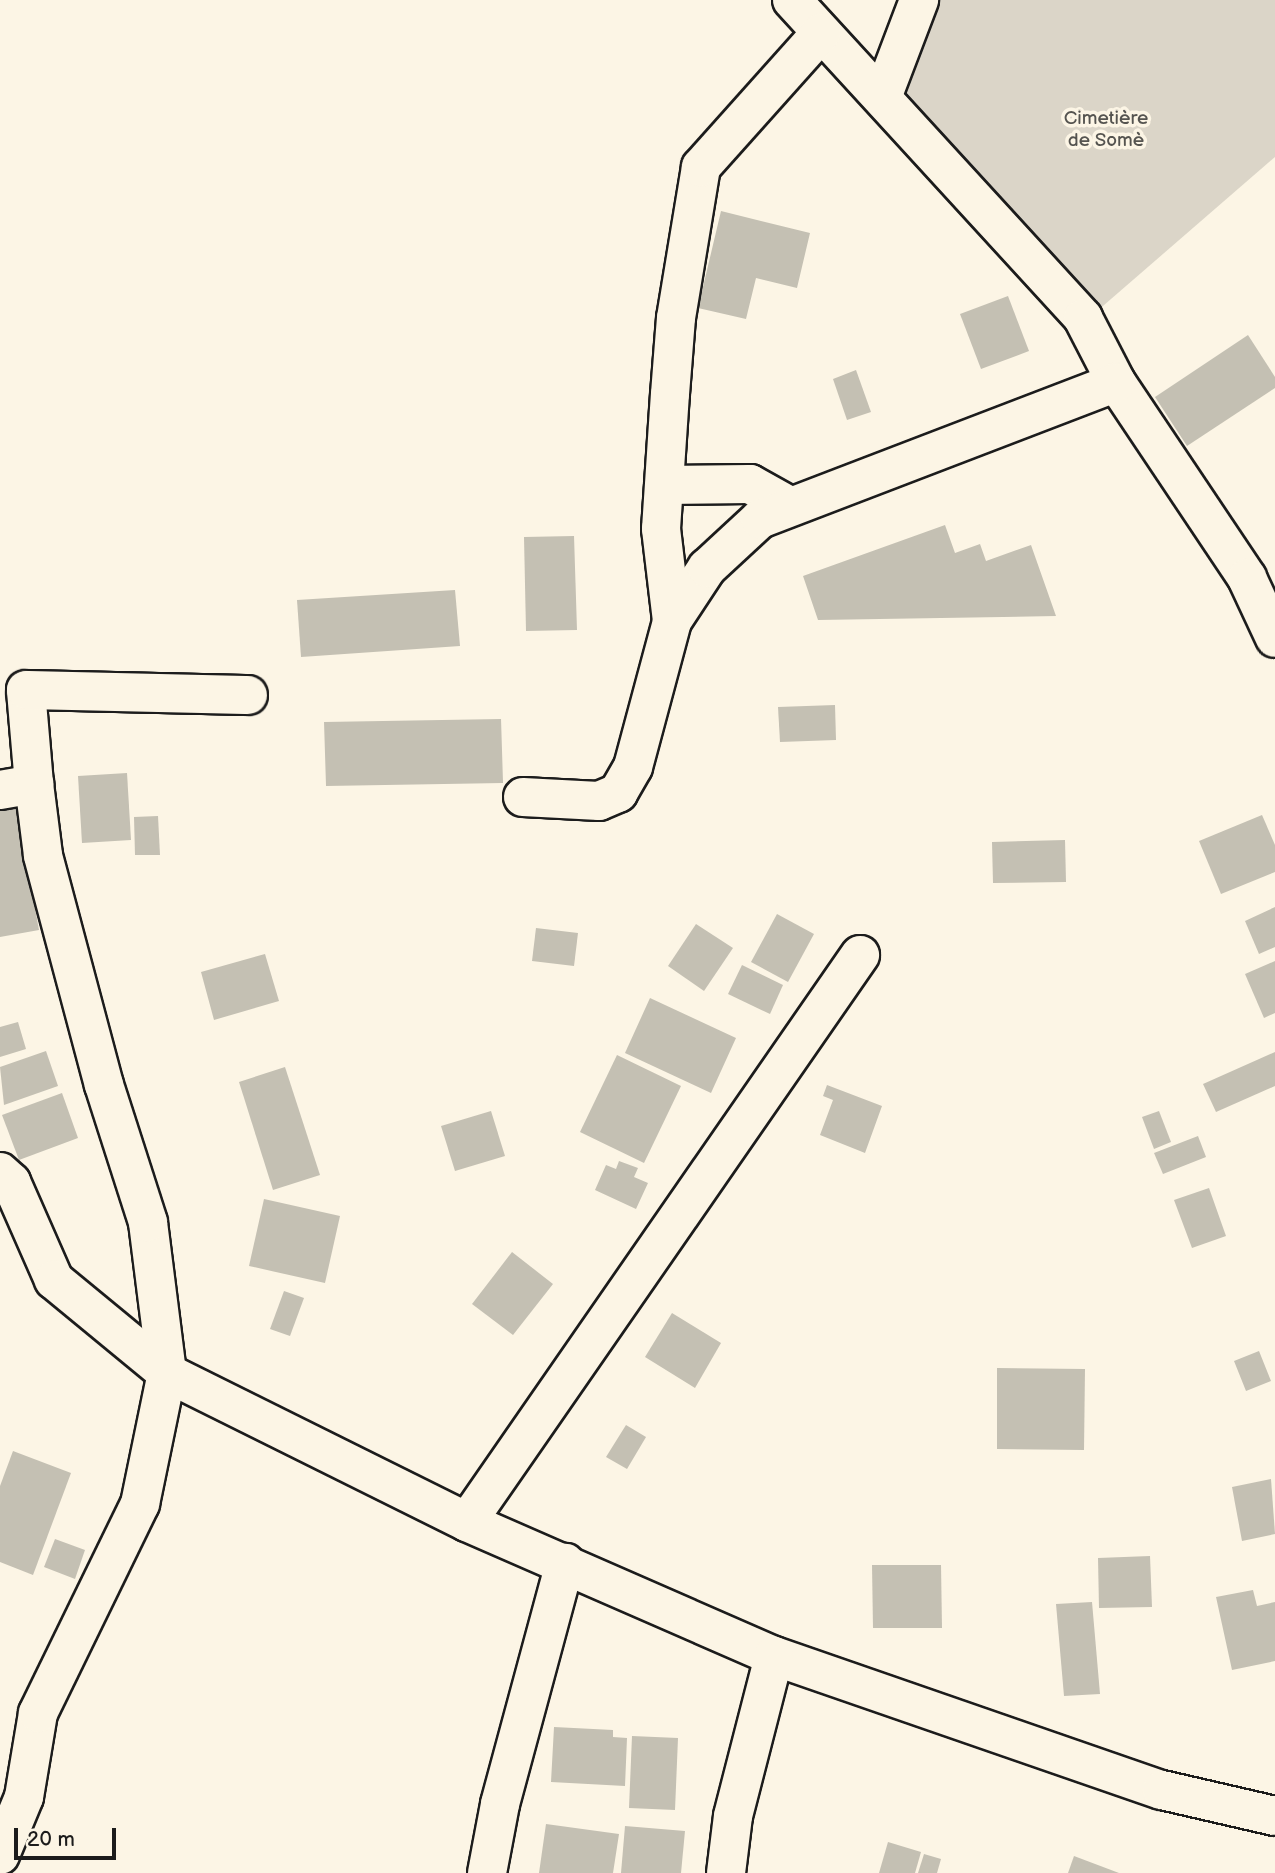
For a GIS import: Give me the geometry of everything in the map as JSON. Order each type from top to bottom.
[{"type":"street","points":[[792,0],[883,95],[1083,318],[1116,382],[1247,578],[1275,638]]},
{"type":"street","points":[[883,95],[919,0]]},
{"type":"street","points":[[673,621],[662,529],[676,318],[701,167],[821,33]]},
{"type":"street","points":[[523,797],[598,801],[618,793],[633,767],[673,621],[707,568],[736,538],[788,505],[1116,382]]},
{"type":"street","points":[[665,485],[750,484],[788,505]]},
{"type":"street","points":[[0,1855],[23,1797],[38,1713],[139,1504],[167,1373],[148,1222],[104,1085],[46,867],[17,787],[26,690],[248,695]]},
{"type":"street","points":[[467,1522],[860,955]]},
{"type":"street","points":[[0,1172],[11,1182],[54,1280],[167,1373],[467,1522],[774,1656],[1162,1790],[1275,1816]]},
{"type":"street","points":[[487,1873],[500,1804],[565,1563]]},
{"type":"street","points":[[726,1873],[733,1816],[774,1656]]},
{"type":"green space","name":"Cimetière de Somè","points":[[925,0],[1275,0],[1275,157],[1096,312],[891,92]]},
{"type":"building","points":[[721,211],[810,233],[797,288],[756,278],[746,319],[698,308]]},
{"type":"building","points":[[1008,296],[1029,351],[981,369],[960,314]]},
{"type":"building","points":[[1248,335],[1275,377],[1275,388],[1187,446],[1155,397]]},
{"type":"building","points":[[856,370],[871,412],[847,420],[833,379]]},
{"type":"building","points":[[945,525],[955,553],[980,544],[986,561],[1031,545],[1056,616],[818,620],[803,576]]},
{"type":"building","points":[[574,536],[577,630],[526,631],[524,537]]},
{"type":"building","points":[[455,590],[460,646],[301,657],[297,600]]},
{"type":"building","points":[[835,705],[836,740],[780,742],[778,707]]},
{"type":"building","points":[[501,719],[503,783],[326,786],[324,722]]},
{"type":"building","points":[[127,773],[131,840],[82,843],[78,776]]},
{"type":"building","points":[[16,805],[39,930],[0,937],[0,808]]},
{"type":"building","points":[[1262,815],[1275,845],[1275,872],[1221,894],[1199,841]]},
{"type":"building","points":[[158,816],[160,855],[135,855],[134,817]]},
{"type":"building","points":[[1065,840],[1066,882],[993,883],[992,842]]},
{"type":"building","points":[[1275,907],[1275,947],[1259,954],[1245,921]]},
{"type":"building","points":[[777,914],[814,934],[788,982],[751,962]]},
{"type":"building","points":[[696,924],[733,948],[704,991],[668,966]]},
{"type":"building","points":[[536,928],[578,933],[574,966],[532,961]]},
{"type":"building","points":[[265,954],[279,1001],[214,1020],[201,972]]},
{"type":"building","points":[[1275,961],[1275,1013],[1264,1018],[1245,974]]},
{"type":"building","points":[[742,965],[783,985],[770,1014],[728,994]]},
{"type":"building","points":[[650,998],[736,1038],[711,1093],[625,1053]]},
{"type":"building","points":[[18,1022],[26,1049],[0,1057],[0,1027]]},
{"type":"building","points":[[46,1051],[58,1086],[4,1105],[0,1067]]},
{"type":"building","points":[[1275,1052],[1275,1086],[1216,1112],[1203,1084]]},
{"type":"building","points":[[617,1055],[681,1086],[644,1163],[580,1132]]},
{"type":"building","points":[[285,1067],[320,1175],[273,1190],[239,1082]]},
{"type":"building","points":[[827,1085],[882,1106],[865,1153],[820,1135],[833,1100],[823,1096]]},
{"type":"building","points":[[62,1093],[78,1138],[19,1160],[2,1115]]},
{"type":"building","points":[[491,1111],[505,1156],[455,1171],[441,1126]]},
{"type":"building","points":[[1159,1111],[1171,1142],[1154,1149],[1142,1117]]},
{"type":"building","points":[[1198,1136],[1206,1157],[1163,1174],[1154,1153]]},
{"type":"building","points":[[619,1161],[638,1168],[634,1177],[648,1183],[636,1209],[595,1190],[606,1165],[616,1169]]},
{"type":"building","points":[[1209,1188],[1226,1236],[1192,1248],[1174,1200]]},
{"type":"building","points":[[264,1199],[340,1216],[325,1283],[249,1266]]},
{"type":"building","points":[[512,1252],[553,1284],[513,1335],[472,1304]]},
{"type":"building","points":[[284,1291],[304,1298],[290,1336],[270,1329]]},
{"type":"building","points":[[672,1313],[721,1343],[695,1388],[645,1357]]},
{"type":"building","points":[[1259,1351],[1271,1381],[1246,1391],[1234,1361]]},
{"type":"building","points":[[997,1368],[1085,1369],[1084,1450],[997,1449]]},
{"type":"building","points":[[626,1425],[646,1437],[627,1469],[606,1457]]},
{"type":"building","points":[[13,1451],[71,1473],[33,1575],[0,1562],[0,1486]]},
{"type":"building","points":[[1271,1479],[1275,1534],[1242,1541],[1232,1487]]},
{"type":"building","points":[[55,1539],[85,1550],[75,1579],[44,1567]]},
{"type":"building","points":[[1150,1556],[1152,1607],[1099,1608],[1098,1558]]},
{"type":"building","points":[[872,1565],[941,1565],[942,1628],[873,1628]]},
{"type":"building","points":[[1253,1590],[1257,1606],[1275,1602],[1275,1661],[1232,1670],[1216,1597]]},
{"type":"building","points":[[1092,1602],[1100,1694],[1064,1696],[1056,1604]]},
{"type":"building","points":[[554,1727],[613,1730],[613,1737],[627,1738],[625,1786],[551,1782]]},
{"type":"building","points":[[632,1736],[678,1738],[675,1810],[629,1808]]},
{"type":"building","points":[[546,1824],[619,1834],[613,1873],[539,1873]]},
{"type":"building","points":[[625,1826],[685,1831],[681,1873],[621,1873]]},
{"type":"building","points":[[888,1842],[921,1852],[915,1873],[879,1873]]},
{"type":"building","points":[[924,1854],[941,1859],[937,1873],[918,1873]]},
{"type":"building","points":[[1074,1856],[1119,1873],[1068,1873]]}]
